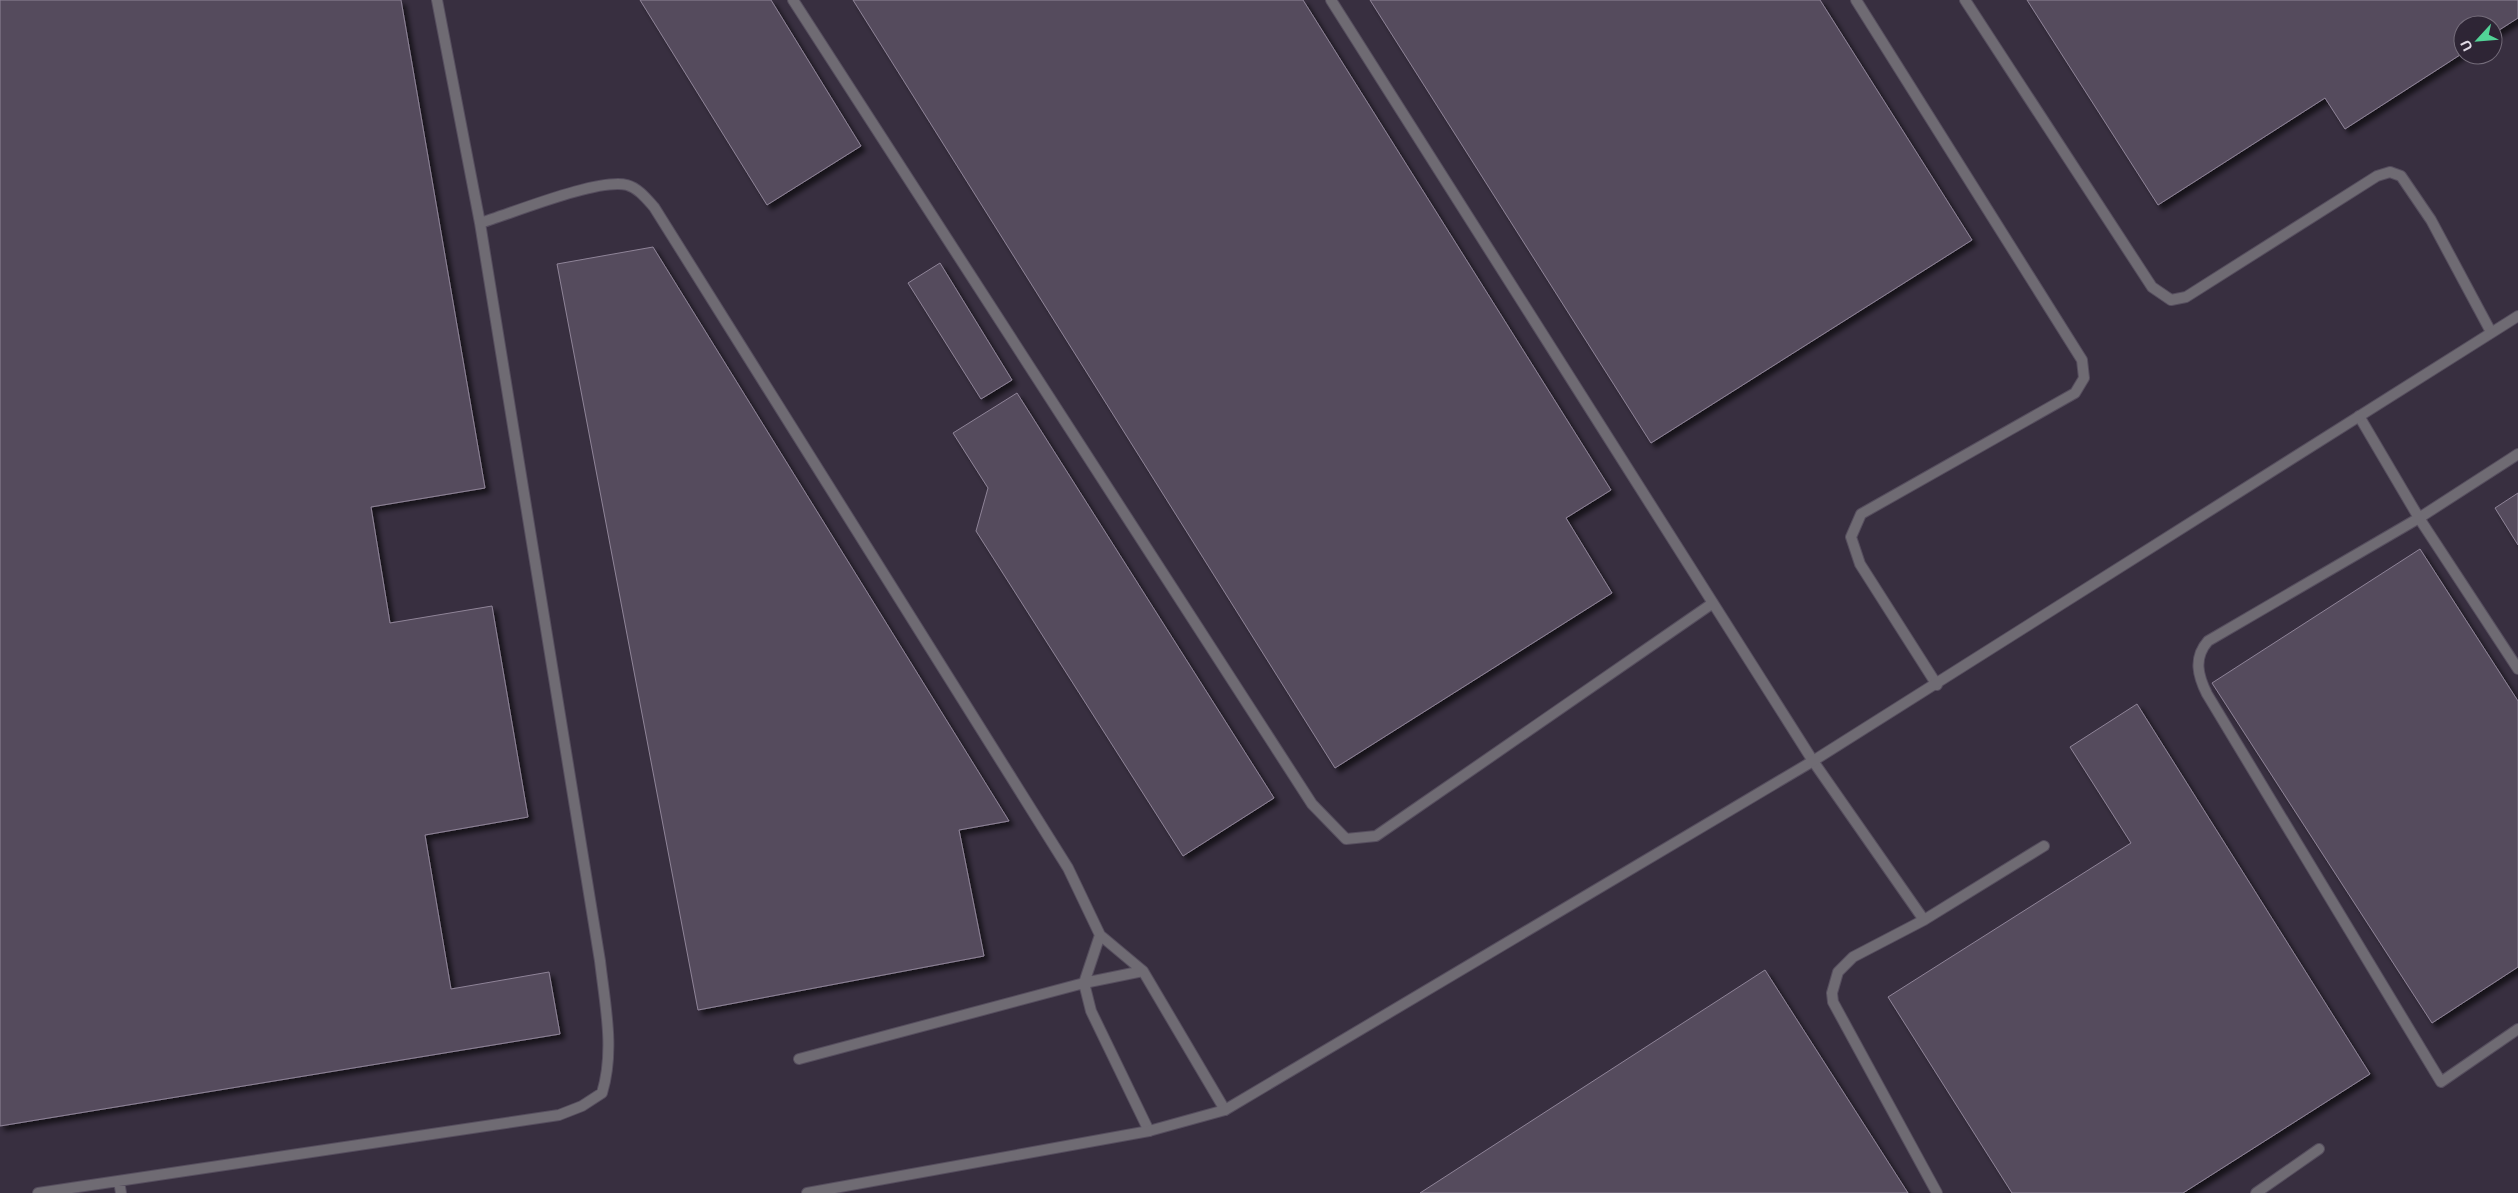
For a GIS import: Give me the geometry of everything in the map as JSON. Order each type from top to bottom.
[{"type":"street","points":[[38,1193],[559,1115],[582,1106],[602,1092],[608,1075],[609,1038],[600,961],[480,223],[437,0]]},
{"type":"street","points":[[793,0],[1312,804],[1346,839],[1376,836],[1713,603]]},
{"type":"street","points":[[1330,0],[1814,762],[1924,920]]},
{"type":"street","points":[[1856,0],[2082,360],[2084,378],[2075,393],[1861,514],[1851,537],[1860,564],[1937,685]]},
{"type":"street","points":[[1965,0],[2152,287],[2171,300],[2186,297],[2377,176],[2390,172],[2401,176],[2431,220],[2491,332]]},
{"type":"street","points":[[480,223],[583,190],[612,184],[628,185],[641,193],[654,206],[1068,868],[1100,935],[1143,971],[1225,1110]]},
{"type":"street","points":[[807,1193],[1149,1131],[1225,1110],[1814,762],[2518,316]]},
{"type":"street","points":[[2359,416],[2419,518],[2518,668]]},
{"type":"street","points":[[2518,454],[2419,518],[2208,641],[2198,657],[2198,672],[2207,694],[2441,1082],[2518,1028]]},
{"type":"street","points":[[1937,1193],[1833,1002],[1832,993],[1838,972],[1853,957],[1924,920],[2044,846]]},
{"type":"street","points":[[1100,935],[1084,983],[1091,1011],[1149,1131]]},
{"type":"street","points":[[800,1059],[1084,983],[1143,971]]},
{"type":"street","points":[[2256,1193],[2318,1149]]},
{"type":"street","points":[[119,1180],[121,1193]]},
{"type":"building","points":[[0,0],[401,0],[485,488],[371,507],[390,623],[492,606],[528,817],[425,835],[451,989],[549,972],[560,1034],[0,1126]]},
{"type":"building","points":[[640,0],[771,0],[861,146],[767,205]]},
{"type":"building","points":[[853,0],[1303,0],[1611,490],[1566,518],[1612,593],[1335,768]]},
{"type":"building","points":[[1370,0],[1820,0],[1972,240],[1651,443]]},
{"type":"building","points":[[2027,0],[2518,0],[2518,18],[2503,28],[2503,15],[2453,15],[2453,59],[2345,129],[2325,98],[2158,205]]},
{"type":"building","points":[[653,247],[1009,821],[959,830],[984,956],[698,1010],[557,264]]},
{"type":"building","points":[[940,263],[1012,380],[981,399],[908,283]]},
{"type":"building","points":[[1017,393],[1274,798],[1183,856],[976,531],[988,488],[953,433]]},
{"type":"building","points":[[2518,493],[2518,545],[2495,508]]},
{"type":"building","points":[[2420,549],[2518,701],[2518,967],[2432,1023],[2212,683]]},
{"type":"building","points":[[2137,704],[2370,1074],[2183,1193],[2012,1193],[1888,997],[2131,843],[2070,747]]},
{"type":"building","points":[[1765,970],[1908,1193],[1420,1193]]}]
